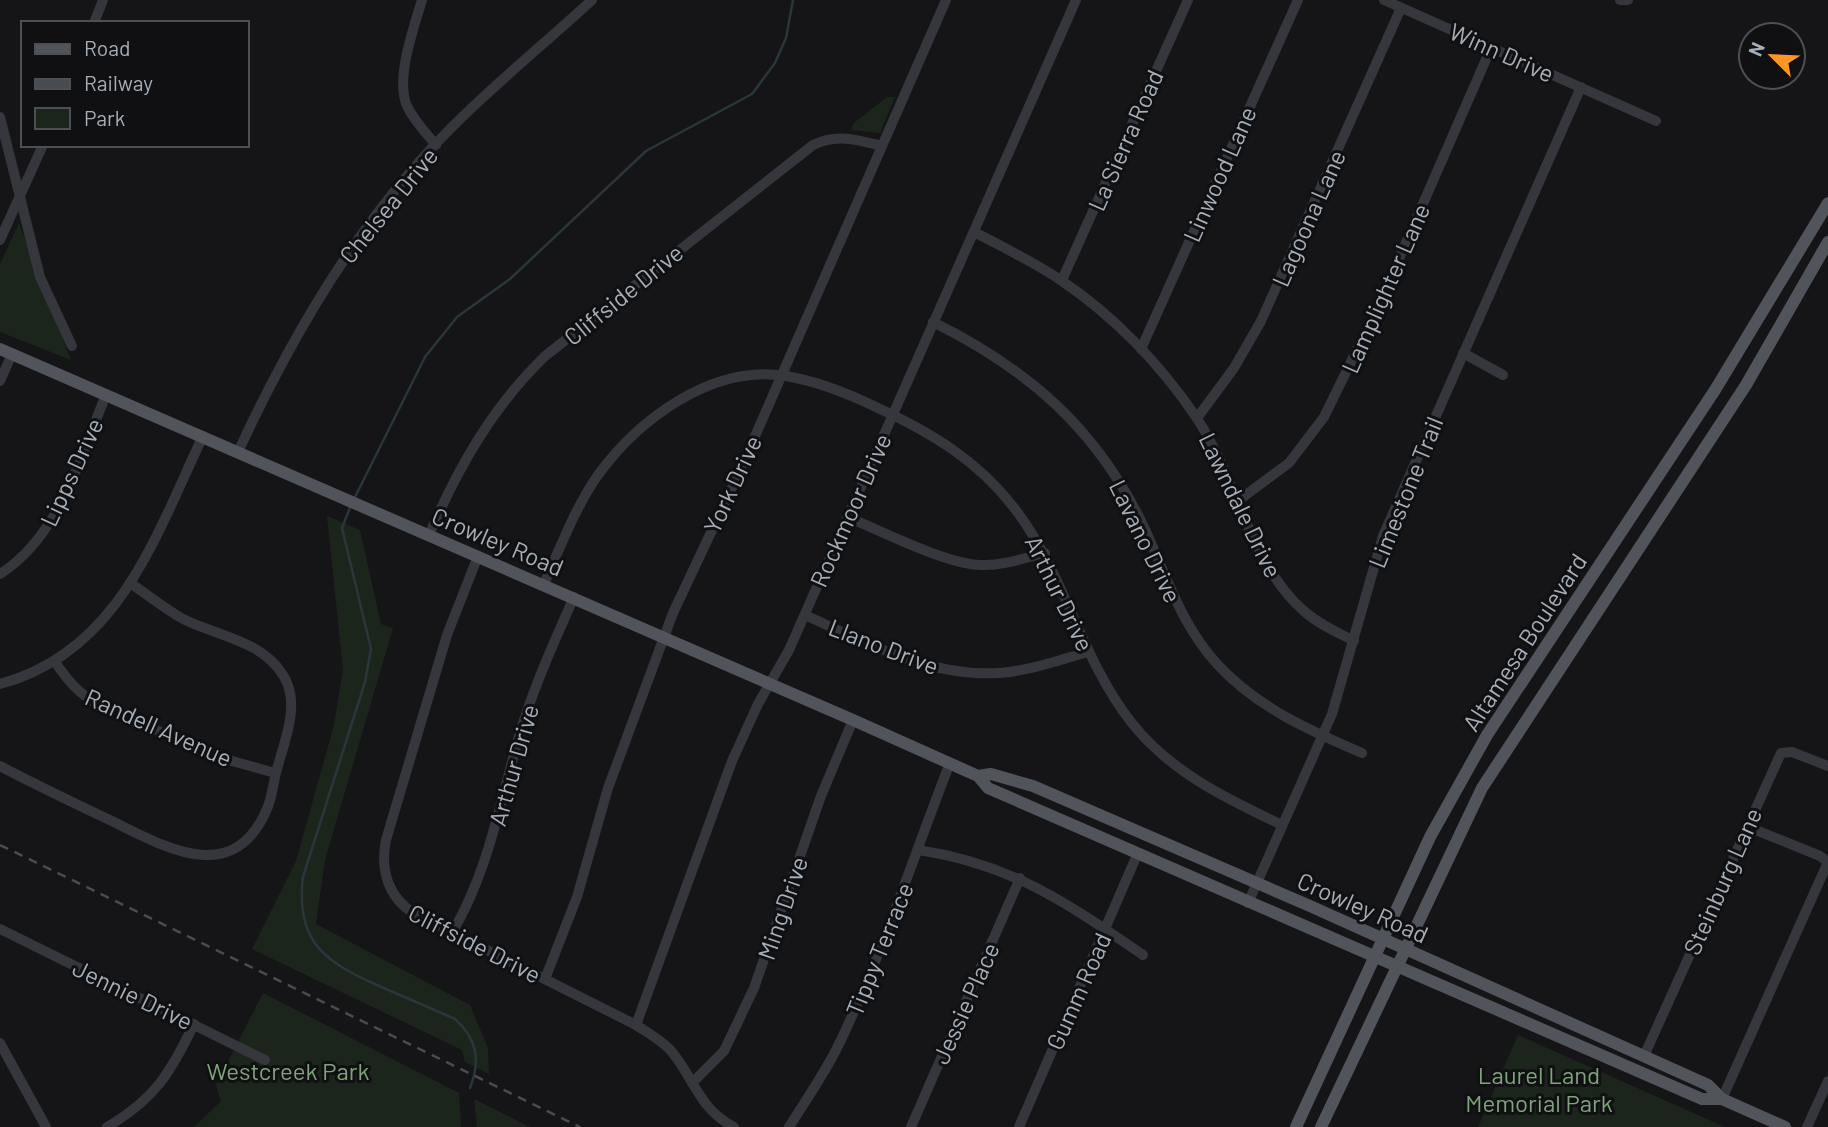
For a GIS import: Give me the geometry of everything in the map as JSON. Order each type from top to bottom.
[{"type":"main road","name":"Altamesa Boulevard","points":[[1296,1127],[1430,837],[1465,772],[1715,390],[1827,206]]},
{"type":"main road","name":"Altamesa Boulevard","points":[[1321,1126],[1484,784],[1746,385],[1828,242]]},
{"type":"main road","name":"Crowley Road","points":[[6,351],[950,763],[978,776],[988,788],[1248,903],[1702,1099],[1722,1099]]},
{"type":"main road","points":[[1639,507],[1659,520]]},
{"type":"main road","points":[[1465,772],[1484,784]]},
{"type":"main road","name":"Crowley Road","points":[[978,776],[990,774],[1033,786],[1257,883],[1708,1085],[1722,1099],[1784,1127]]},
{"type":"main road","points":[[1611,1060],[1644,1056]]},
{"type":"main road","points":[[1304,1108],[1321,1126]]},
{"type":"street","points":[[95,21],[103,0]]},
{"type":"street","points":[[422,0],[404,74],[404,98],[412,115],[436,145]]},
{"type":"street","name":"Chelsea Drive","points":[[238,452],[265,395],[330,279],[388,200],[436,145],[592,0]]},
{"type":"street","name":"York Drive","points":[[545,979],[577,897],[623,745],[666,637],[673,612],[946,0]]},
{"type":"street","name":"Rockmoor Drive","points":[[636,1025],[732,761],[804,615],[1076,0]]},
{"type":"street","name":"La Sierra Road","points":[[1062,280],[1188,0]]},
{"type":"street","name":"Linwood Lane","points":[[1141,349],[1298,0]]},
{"type":"street","name":"Winn Drive","points":[[1384,0],[1656,121]]},
{"type":"street","points":[[1620,0],[1628,0]]},
{"type":"street","name":"Lagoona Lane","points":[[1197,418],[1234,368],[1261,321],[1401,8]]},
{"type":"street","name":"Lamplighter Lane","points":[[1239,500],[1289,463],[1324,418],[1377,309],[1491,48]]},
{"type":"street","name":"Limestone Trail","points":[[1248,903],[1323,736],[1354,641],[1383,536],[1581,88]]},
{"type":"street","points":[[0,117],[40,277],[72,346]]},
{"type":"street","name":"Cliffside Drive","points":[[429,534],[450,487],[480,432],[510,393],[544,358],[813,145],[830,137],[882,146]]},
{"type":"street","points":[[0,240],[42,147]]},
{"type":"street","name":"Lawndale Drive","points":[[974,232],[1062,280],[1095,305],[1141,349],[1197,418],[1239,500],[1269,568],[1284,591],[1304,612],[1354,641]]},
{"type":"street","name":"Lavano Drive","points":[[933,322],[1015,369],[1081,428],[1128,496],[1190,631],[1217,664],[1245,691],[1276,713],[1362,753]]},
{"type":"street","points":[[0,382],[6,351]]},
{"type":"street","points":[[1463,353],[1503,375]]},
{"type":"street","name":"Arthur Drive","points":[[544,584],[591,486],[638,430],[677,402],[734,379],[781,375],[807,381],[892,414],[940,438],[972,462],[1014,507],[1045,553],[1088,652],[1131,723],[1172,762],[1215,793],[1282,825]]},
{"type":"street","name":"Lipps Drive","points":[[0,574],[24,556],[47,529],[106,395]]},
{"type":"street","points":[[0,684],[55,662],[94,631],[131,583],[203,436]]},
{"type":"street","points":[[847,517],[952,559],[978,565],[1004,563],[1045,553]]},
{"type":"street","name":"Cliffside Drive","points":[[478,556],[447,635],[384,852],[387,882],[399,903],[452,933],[636,1025],[670,1049],[709,1112],[734,1127]]},
{"type":"street","points":[[0,766],[156,843],[195,857],[232,850],[248,837],[268,807],[290,712],[290,692],[284,675],[263,654],[239,640],[183,619],[131,583]]},
{"type":"street","name":"Arthur Drive","points":[[452,933],[472,900],[526,715],[541,671],[574,597]]},
{"type":"street","name":"Llano Drive","points":[[804,615],[905,659],[943,670],[1002,673],[1034,668],[1088,652]]},
{"type":"street","name":"Randell Avenue","points":[[55,662],[76,690],[100,705],[218,757],[275,773]]},
{"type":"street","name":"Ming Drive","points":[[692,1083],[724,1051],[743,1013],[821,796],[853,720]]},
{"type":"street","name":"Steinburg Lane","points":[[1644,1056],[1781,753],[1792,751],[1828,766]]},
{"type":"street","name":"Tippy Terrace","points":[[789,1127],[824,1071],[858,1004],[950,763]]},
{"type":"street","points":[[1722,1099],[1828,862],[1820,856],[1746,826]]},
{"type":"street","points":[[918,850],[989,865],[1020,878],[1052,894],[1143,956]]},
{"type":"street","name":"Gumm Road","points":[[1018,1127],[1138,855]]},
{"type":"street","name":"Jessie Place","points":[[911,1127],[1020,878]]},
{"type":"street","name":"Jennie Drive","points":[[0,929],[265,1060]]},
{"type":"street","points":[[107,1127],[156,1091],[174,1066],[194,1024]]},
{"type":"street","points":[[0,1043],[46,1127]]},
{"type":"street","points":[[1807,1127],[1828,1081]]},
{"type":"green space","points":[[887,97],[895,97],[880,133],[851,130],[854,123]]},
{"type":"green space","points":[[19,223],[71,360],[0,332],[0,264]]},
{"type":"green space","points":[[327,516],[360,530],[381,624],[393,628],[325,860],[316,924],[470,1005],[488,1048],[489,1074],[465,1062],[462,1050],[252,949],[296,861],[334,725],[343,670]]},
{"type":"green space","name":"Westcreek Park","points":[[263,993],[459,1093],[461,1127],[194,1127],[221,1101],[216,1085]]},
{"type":"green space","name":"Laurel Land Memorial Park","points":[[1518,1035],[1725,1127],[1478,1127]]},
{"type":"green space","points":[[474,1099],[530,1127],[477,1127]]},
{"type":"waterway","points":[[354,499],[425,357],[457,317],[510,279],[646,151],[752,94],[775,63],[786,38],[793,0]]},
{"type":"waterway","points":[[351,505],[342,528],[371,649],[365,682],[303,877],[304,918],[309,934],[318,947],[343,968],[455,1019],[468,1034],[475,1050],[475,1068],[470,1088]]},
{"type":"railway","points":[[0,845],[580,1127]]}]
